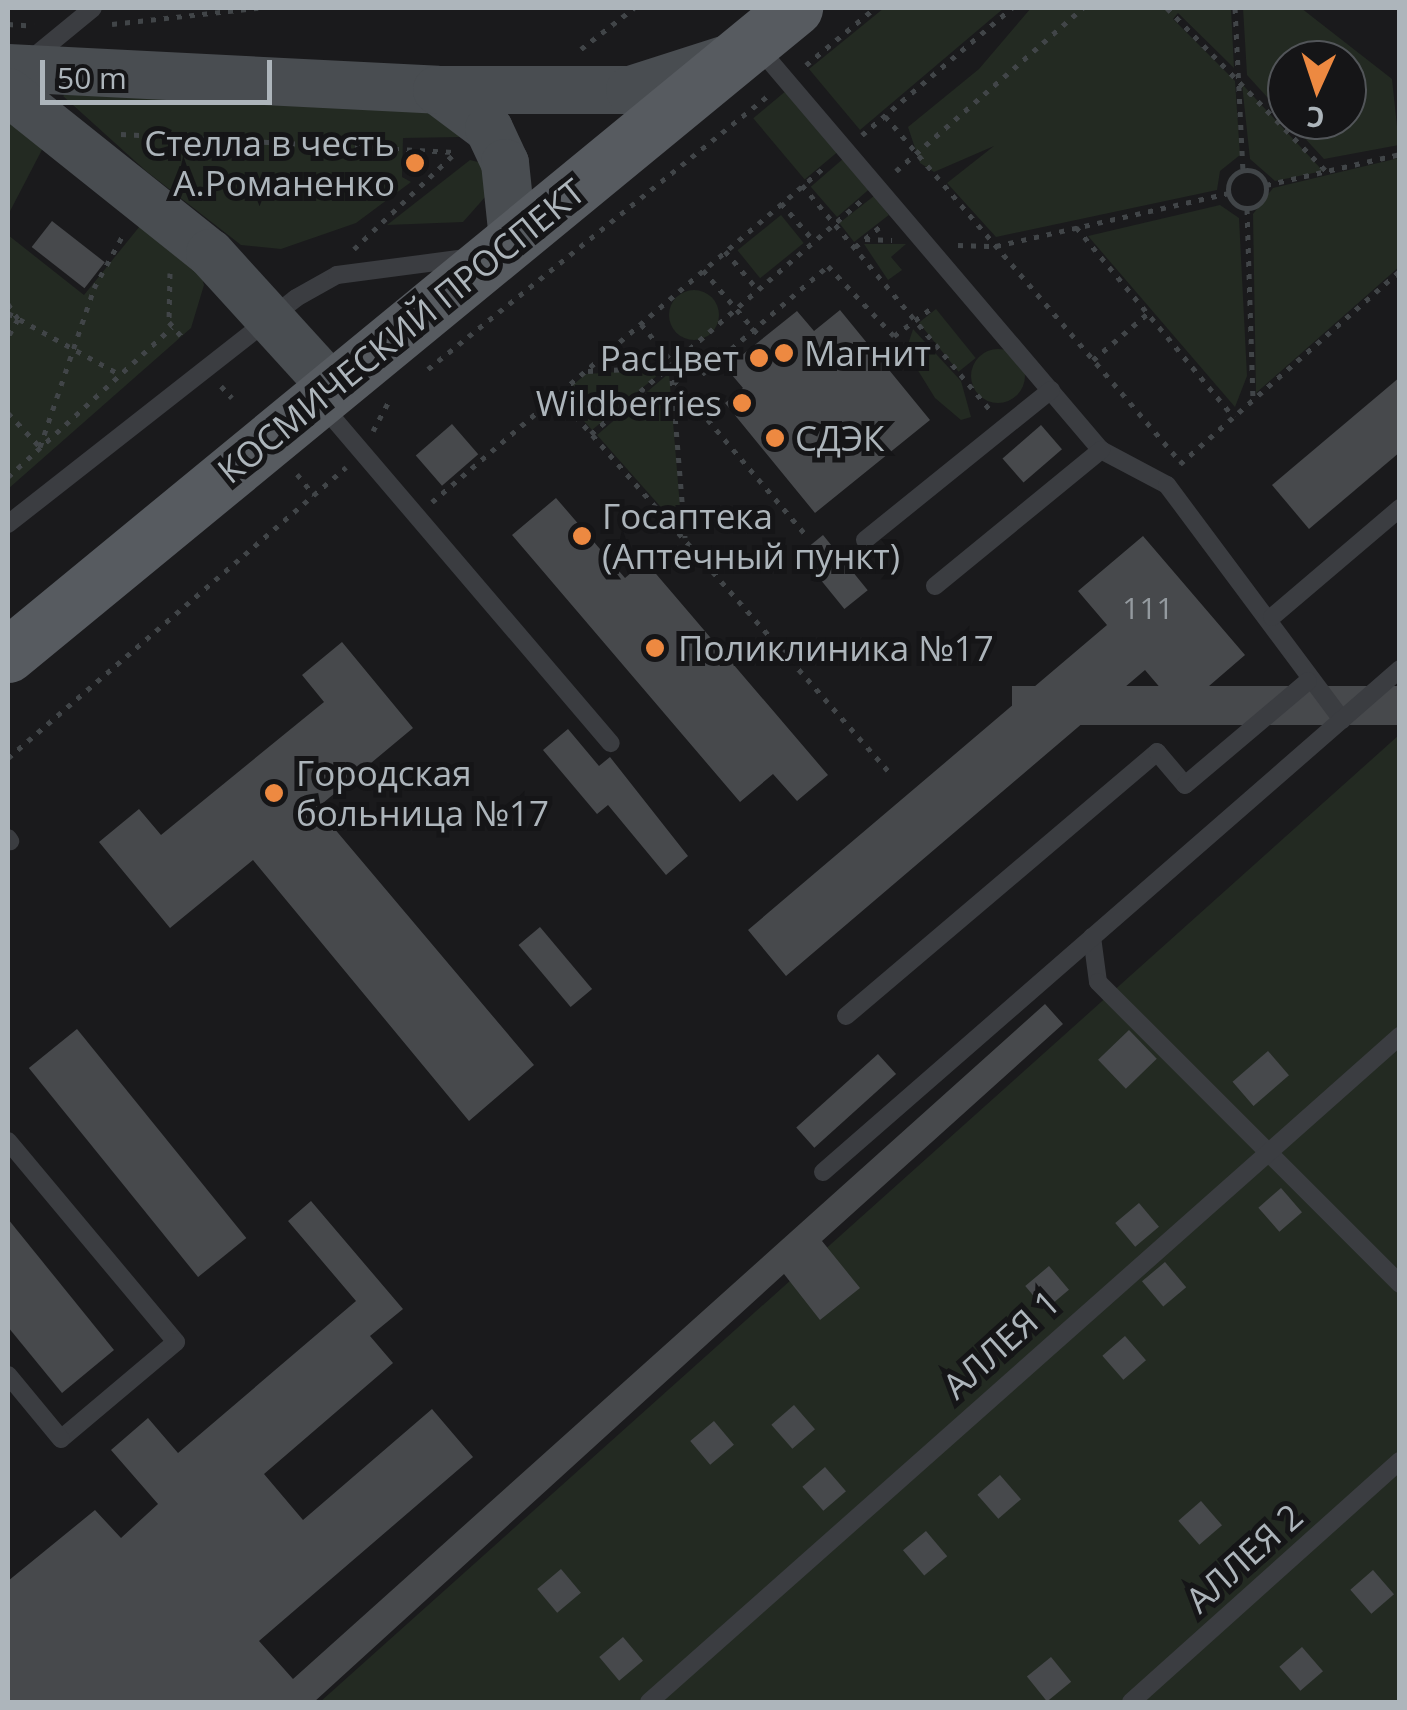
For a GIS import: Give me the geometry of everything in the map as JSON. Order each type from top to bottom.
[{"type":"main road","name":"КОСМИЧЕСКИЙ ПРОСПЕКТ","points":[[8,653],[502,248],[760,58],[795,8]]},
{"type":"main road","points":[[11,76],[436,90],[630,90],[760,58]]},
{"type":"main road","points":[[11,76],[78,144],[210,253],[268,318],[325,393]]},
{"type":"main road","points":[[436,90],[473,140],[505,163],[502,248]]},
{"type":"lane","points":[[11,76],[93,8]]},
{"type":"lane","points":[[760,58],[879,186],[1102,450],[1160,480],[1272,617],[1308,681],[1342,720]]},
{"type":"lane","points":[[8,524],[268,318],[337,275],[502,248]]},
{"type":"lane","points":[[865,540],[1051,390]]},
{"type":"lane","points":[[325,393],[363,453],[610,743]]},
{"type":"lane","points":[[934,586],[1102,450]]},
{"type":"lane","points":[[1272,617],[1400,508]]},
{"type":"lane","points":[[824,1172],[1400,669]]},
{"type":"lane","points":[[846,1016],[1157,752],[1185,785],[1308,681]]},
{"type":"lane","points":[[1092,937],[1098,982],[1400,1284]]},
{"type":"lane","name":"АЛЛЕЯ 1","points":[[649,1702],[1400,1036]]},
{"type":"lane","points":[[8,1141],[176,1342],[61,1439],[8,1375]]},
{"type":"lane","name":"АЛЛЕЯ 2","points":[[1131,1702],[1400,1461]]},
{"type":"path","points":[[68,29],[258,8]]},
{"type":"path","points":[[569,59],[634,8]]},
{"type":"path","points":[[416,380],[760,58],[875,8]]},
{"type":"path","points":[[416,515],[1012,8]]},
{"type":"path","points":[[591,434],[1083,8]]},
{"type":"path","points":[[1166,8],[1328,172]]},
{"type":"path","points":[[924,241],[996,246],[1228,193],[1244,170],[1235,8]]},
{"type":"path","points":[[885,116],[1181,463]]},
{"type":"path","points":[[78,144],[145,128],[473,140]]},
{"type":"path","points":[[337,275],[372,223],[473,140]]},
{"type":"path","points":[[1244,170],[1266,186],[1400,154]]},
{"type":"path","points":[[802,185],[1004,426]]},
{"type":"path","points":[[1248,209],[1264,200],[1266,186]]},
{"type":"path","points":[[1228,193],[1248,209],[1253,400]]},
{"type":"path","points":[[781,203],[814,241]]},
{"type":"path","points":[[854,248],[899,211]]},
{"type":"path","points":[[40,447],[71,348],[132,220]]},
{"type":"path","points":[[1075,226],[1234,417]]},
{"type":"path","points":[[725,251],[758,290]]},
{"type":"path","points":[[702,374],[828,266],[894,336],[933,307]]},
{"type":"path","points":[[703,270],[762,339]]},
{"type":"path","points":[[1160,480],[1400,271]]},
{"type":"path","points":[[8,304],[18,319]]},
{"type":"path","points":[[8,313],[120,374]]},
{"type":"path","points":[[1093,360],[1147,314]]},
{"type":"path","points":[[8,336],[18,319]]},
{"type":"path","points":[[640,324],[672,366],[685,540]]},
{"type":"path","points":[[8,477],[172,327]]},
{"type":"path","points":[[585,371],[672,366]]},
{"type":"path","points":[[672,377],[807,536]]},
{"type":"path","points":[[218,382],[232,398]]},
{"type":"path","points":[[8,758],[363,453],[400,392]]},
{"type":"path","points":[[557,395],[890,772]]},
{"type":"path","points":[[8,413],[40,447]]},
{"type":"path","points":[[288,463],[314,495]]},
{"type":"shaded area","points":[[884,8],[1004,8],[860,130],[809,69]]},
{"type":"shaded area","points":[[1031,8],[1231,8],[1234,68],[1178,13],[1173,19],[1235,81],[1240,155],[1220,171],[1217,190],[996,237],[947,183],[994,146],[934,172],[920,163],[908,127],[979,69]]},
{"type":"shaded area","points":[[1243,8],[1301,8],[1342,40],[1267,40],[1267,97],[1247,75]]},
{"type":"shaded area","points":[[1367,59],[1392,79],[1399,145],[1324,159],[1306,140],[1367,140]]},
{"type":"shaded area","points":[[1242,84],[1267,111],[1267,140],[1294,140],[1323,171],[1275,181],[1250,159]]},
{"type":"shaded area","points":[[787,90],[838,151],[805,180],[753,118]]},
{"type":"shaded area","points":[[69,91],[424,106],[461,137],[403,138],[402,177],[411,182],[356,223],[281,249],[241,245],[146,171],[63,96]]},
{"type":"shaded area","points":[[8,116],[46,142],[8,215]]},
{"type":"shaded area","points":[[844,158],[870,188],[837,217],[811,187]]},
{"type":"shaded area","points":[[1399,158],[1399,267],[1256,393],[1253,214],[1273,188]]},
{"type":"shaded area","points":[[470,160],[490,165],[486,196],[463,222],[387,225]]},
{"type":"shaded area","points":[[874,196],[889,215],[854,242],[839,223]]},
{"type":"shaded area","points":[[1220,205],[1239,218],[1247,376],[1235,407],[1088,236]]},
{"type":"shaded area","points":[[781,215],[804,243],[760,278],[737,250]]},
{"type":"shaded area","points":[[144,221],[198,263],[204,285],[191,328],[8,489],[8,235],[84,295]]},
{"type":"shaded area","points":[[864,244],[906,244],[891,257],[902,270],[888,280]]},
{"type":"shaded area","points":[[694,290],[712,297],[719,315],[712,333],[694,340],[676,333],[669,315],[676,297]]},
{"type":"shaded area","points":[[936,309],[976,358],[959,372],[919,323]]},
{"type":"shaded area","points":[[913,329],[961,381],[971,417],[961,420],[935,398],[906,351]]},
{"type":"shaded area","points":[[998,349],[1017,357],[1025,376],[1017,395],[998,403],[979,395],[971,376],[979,357]]},
{"type":"shaded area","points":[[665,369],[592,430],[561,395],[586,374]]},
{"type":"shaded area","points":[[669,373],[682,531],[597,435]]},
{"type":"shaded area","points":[[1399,735],[1399,1702],[320,1702]]},
{"type":"building","points":[[52,221],[105,262],[84,288],[32,247]]},
{"type":"building","points":[[840,310],[930,420],[815,513],[725,403],[743,388],[726,368],[797,311],[814,331]]},
{"type":"building","points":[[1400,377],[1400,452],[1309,529],[1272,485]]},
{"type":"building","points":[[452,424],[478,454],[442,486],[416,455]]},
{"type":"building","points":[[1041,425],[1062,449],[1024,483],[1003,458]]},
{"type":"building","points":[[556,498],[625,578],[645,561],[828,775],[797,801],[773,774],[740,802],[512,535]]},
{"type":"building","points":[[823,535],[868,590],[844,609],[800,554]]},
{"type":"building","points":[[1143,536],[1245,655],[1180,711],[1145,670],[786,976],[748,930],[1107,625],[1078,591]]},
{"type":"building","points":[[342,642],[413,728],[317,808],[534,1065],[469,1121],[253,860],[170,928],[99,842],[139,809],[161,835],[324,702],[302,675]]},
{"type":"building","points":[[1012,686],[1400,686],[1400,725],[1012,725]]},
{"type":"building","points":[[568,729],[599,766],[610,757],[688,856],[666,875],[608,805],[597,814],[543,750]]},
{"type":"building","points":[[540,927],[592,989],[571,1007],[519,945]]},
{"type":"building","points":[[1045,1004],[1063,1024],[822,1241],[860,1288],[820,1320],[784,1274],[314,1702],[8,1702],[8,1581],[95,1510],[121,1538],[158,1504],[111,1450],[148,1418],[178,1453],[356,1301],[288,1221],[311,1201],[403,1309],[370,1336],[393,1363],[264,1474],[303,1520],[432,1409],[473,1457],[259,1641],[293,1679]]},
{"type":"building","points":[[77,1029],[246,1238],[198,1277],[29,1068]]},
{"type":"building","points":[[1129,1030],[1157,1059],[1126,1089],[1098,1060]]},
{"type":"building","points":[[1268,1051],[1289,1075],[1254,1106],[1233,1082]]},
{"type":"building","points":[[878,1054],[896,1074],[814,1148],[796,1128]]},
{"type":"building","points":[[1281,1188],[1302,1212],[1279,1232],[1258,1208]]},
{"type":"building","points":[[1139,1203],[1159,1227],[1135,1247],[1115,1223]]},
{"type":"building","points":[[8,1219],[114,1350],[62,1393],[8,1327]]},
{"type":"building","points":[[1165,1262],[1186,1287],[1163,1307],[1142,1281]]},
{"type":"building","points":[[1049,1266],[1069,1290],[1045,1310],[1025,1286]]},
{"type":"building","points":[[1125,1336],[1146,1360],[1123,1380],[1102,1356]]},
{"type":"building","points":[[794,1405],[815,1429],[792,1449],[771,1425]]},
{"type":"building","points":[[714,1421],[734,1445],[710,1465],[690,1441]]},
{"type":"building","points":[[825,1467],[846,1491],[823,1511],[802,1487]]},
{"type":"building","points":[[1000,1475],[1021,1499],[998,1519],[977,1495]]},
{"type":"building","points":[[1201,1501],[1222,1525],[1199,1545],[1178,1521]]},
{"type":"building","points":[[926,1531],[947,1556],[924,1576],[903,1550]]},
{"type":"building","points":[[561,1569],[581,1593],[557,1613],[537,1589]]},
{"type":"building","points":[[1373,1570],[1394,1594],[1371,1614],[1350,1590]]},
{"type":"building","points":[[623,1637],[643,1661],[619,1681],[599,1657]]},
{"type":"building","points":[[1302,1647],[1323,1671],[1300,1691],[1279,1667]]},
{"type":"building","points":[[1051,1657],[1071,1682],[1047,1701],[1027,1677]]},
{"type":"place","name":"Стелла в честь А.Романенко","points":[[415,163]]},
{"type":"place","name":"Магнит","points":[[784,353]]},
{"type":"place","name":"РасЦвет","points":[[759,358]]},
{"type":"place","name":"Wildberries","points":[[742,403]]},
{"type":"place","name":"СДЭК","points":[[775,438]]},
{"type":"place","name":"Госаптека (Аптечный пункт)","points":[[582,536]]},
{"type":"place","name":"Поликлиника №17","points":[[655,648]]},
{"type":"place","name":"Городская больница №17","points":[[274,793]]}]
